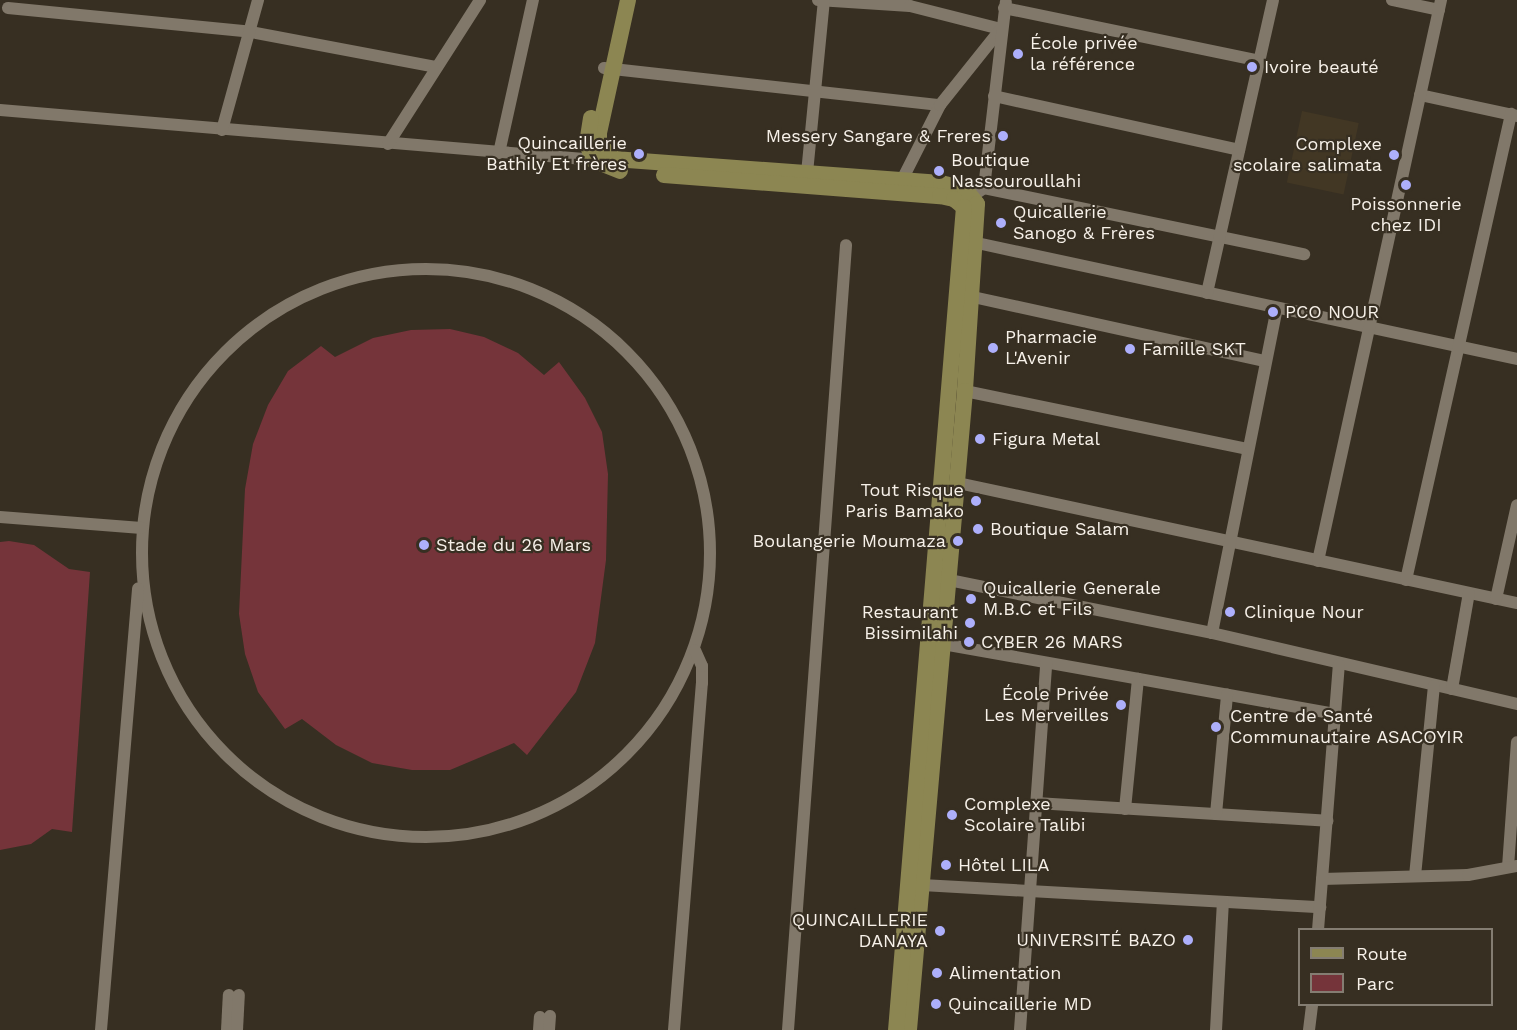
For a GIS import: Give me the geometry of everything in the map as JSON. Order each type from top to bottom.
[{"type":"street","points":[[222,130],[258,0]]},
{"type":"street","points":[[388,144],[480,0]]},
{"type":"street","points":[[499,153],[533,0]]},
{"type":"street","points":[[599,157],[598,133],[617,0]]},
{"type":"street","points":[[608,69],[628,0]]},
{"type":"street","points":[[818,0],[911,3],[1001,29]]},
{"type":"street","points":[[807,173],[824,0]]},
{"type":"street","points":[[1207,292],[1273,0]]},
{"type":"street","points":[[1318,561],[1440,5],[1392,0]]},
{"type":"street","points":[[896,1030],[965,236],[994,96],[1005,4],[1259,61]]},
{"type":"street","points":[[8,8],[251,32],[437,67]]},
{"type":"street","points":[[902,180],[940,105],[1001,29]]},
{"type":"street","points":[[608,69],[940,105]]},
{"type":"street","points":[[1406,580],[1514,115],[1420,95]]},
{"type":"street","points":[[994,96],[1239,150]]},
{"type":"street","points":[[0,110],[499,153],[599,157],[627,161],[902,180],[958,186],[973,196]]},
{"type":"street","points":[[599,157],[624,172],[940,196],[973,196],[1220,237],[1304,254]]},
{"type":"street","points":[[909,1030],[973,297],[977,243],[973,196]]},
{"type":"street","points":[[977,243],[1517,359]]},
{"type":"street","points":[[788,1030],[846,245]]},
{"type":"street","points":[[101,1030],[142,528],[151,481],[173,423],[206,371],[247,330],[305,296],[372,274],[438,269],[483,273],[549,297],[601,331],[633,359],[673,413],[698,472],[708,520],[708,587],[695,650],[671,696],[631,750],[575,795],[488,830],[439,837],[369,832],[276,794],[244,771],[190,712],[154,639],[145,605],[141,548]]},
{"type":"street","points":[[973,297],[1265,361]]},
{"type":"street","points":[[1212,633],[1277,308]]},
{"type":"street","points":[[965,391],[1248,449]]},
{"type":"street","points":[[958,483],[1517,603]]},
{"type":"street","points":[[1496,599],[1517,505]]},
{"type":"street","points":[[0,517],[142,528]]},
{"type":"street","points":[[949,580],[1212,633],[1339,665],[1517,704]]},
{"type":"street","points":[[1452,690],[1470,593]]},
{"type":"street","points":[[943,644],[1335,714]]},
{"type":"street","points":[[674,1030],[702,683],[702,666],[695,650]]},
{"type":"street","points":[[1020,1030],[1046,663]]},
{"type":"street","points":[[1318,928],[1339,665]]},
{"type":"street","points":[[1125,808],[1138,679]]},
{"type":"street","points":[[1415,876],[1434,686]]},
{"type":"street","points":[[1216,814],[1227,695]]},
{"type":"street","points":[[1322,879],[1468,875],[1512,866],[1517,742]]},
{"type":"street","points":[[1036,803],[1327,821]]},
{"type":"street","points":[[922,885],[1320,907]]},
{"type":"street","points":[[1216,1030],[1223,902]]},
{"type":"street","points":[[227,1030],[234,995],[237,1030]]},
{"type":"street","points":[[1310,1030],[1312,1006]]},
{"type":"street","points":[[543,1021],[549,1030]]},
{"type":"shaded area","points":[[1302,111],[1359,123],[1344,194],[1287,182]]},
{"type":"green space","name":"Stade du 26 Mars","points":[[450,329],[484,337],[518,353],[544,375],[559,362],[585,398],[602,432],[608,474],[606,560],[595,643],[576,692],[527,755],[514,743],[450,770],[412,770],[372,763],[336,745],[302,719],[285,729],[258,692],[245,654],[239,614],[245,489],[253,444],[268,405],[288,371],[321,346],[335,357],[373,338],[411,330]]},
{"type":"green space","points":[[0,542],[34,545],[69,569],[90,572],[72,832],[52,829],[31,844],[0,850]]},
{"type":"place","name":"École privée la référence","points":[[1018,54]]},
{"type":"place","name":"Ivoire beauté","points":[[1252,67]]},
{"type":"place","name":"Messery Sangare & Freres","points":[[1003,136]]},
{"type":"place","name":"Quincaillerie Bathily Et frères","points":[[639,154]]},
{"type":"place","name":"Complexe scolaire salimata","points":[[1394,155]]},
{"type":"place","name":"Boutique Nassouroullahi","points":[[939,171]]},
{"type":"place","name":"Poissonnerie chez IDI","points":[[1406,185]]},
{"type":"place","name":"Quicallerie Sanogo & Frères","points":[[1001,223]]},
{"type":"place","name":"PCO NOUR","points":[[1273,312]]},
{"type":"place","name":"Pharmacie L'Avenir","points":[[993,348]]},
{"type":"place","name":"Famille SKT","points":[[1130,349]]},
{"type":"place","name":"Figura Metal","points":[[980,439]]},
{"type":"place","name":"Tout Risque Paris Bamako","points":[[976,501]]},
{"type":"place","name":"Boutique Salam","points":[[978,529]]},
{"type":"place","name":"Boulangerie Moumaza","points":[[958,541]]},
{"type":"place","name":"Stade du 26 Mars","points":[[424,545]]},
{"type":"place","name":"Quicallerie Generale M.B.C et Fils","points":[[971,599]]},
{"type":"place","name":"Clinique Nour","points":[[1230,612]]},
{"type":"place","name":"Restaurant Bissimilahi","points":[[970,623]]},
{"type":"place","name":"CYBER 26 MARS","points":[[969,642]]},
{"type":"place","name":"École Privée Les Merveilles","points":[[1121,705]]},
{"type":"place","name":"Centre de Santé Communautaire ASACOYIR","points":[[1216,727]]},
{"type":"place","name":"Complexe Scolaire Talibi","points":[[952,815]]},
{"type":"place","name":"Hôtel LILA","points":[[946,865]]},
{"type":"place","name":"QUINCAILLERIE DANAYA","points":[[940,931]]},
{"type":"place","name":"UNIVERSITÉ BAZO","points":[[1188,940]]},
{"type":"place","name":"Alimentation","points":[[937,973]]},
{"type":"place","name":"Quincaillerie MD","points":[[936,1004]]}]
